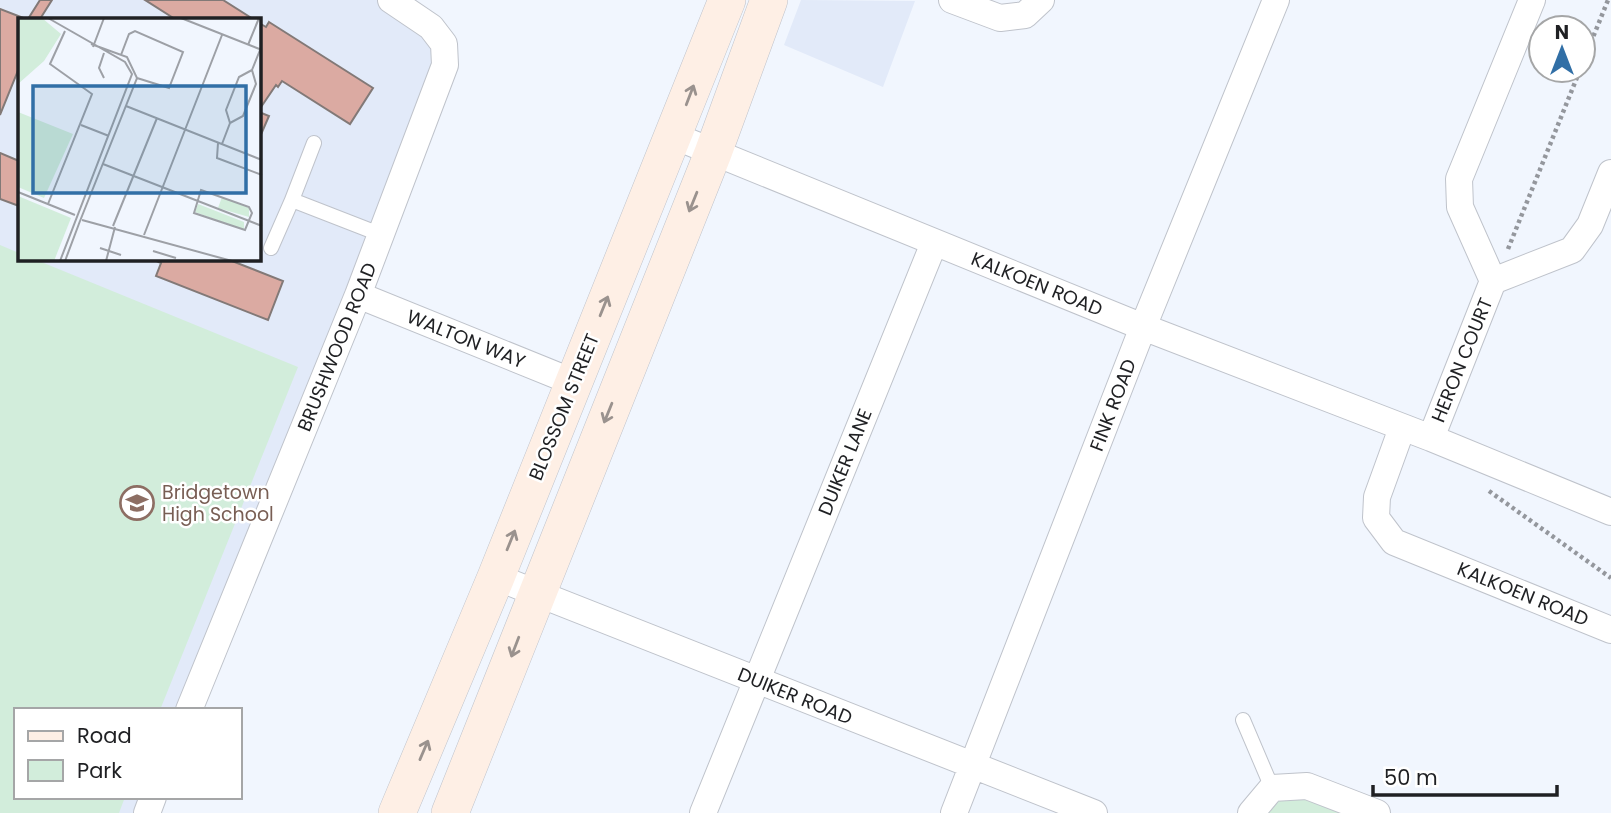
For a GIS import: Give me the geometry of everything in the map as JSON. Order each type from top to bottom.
[{"type":"street","name":"BRUSHWOOD ROAD","points":[[190,708],[382,235],[445,65],[444,44],[430,27],[391,0]]},
{"type":"street","points":[[952,0],[1000,18],[1025,15],[1041,0]]},
{"type":"street","name":"FINK ROAD","points":[[954,813],[1143,327],[1276,0]]},
{"type":"street","name":"HERON COURT","points":[[1431,438],[1493,281],[1460,207],[1459,179],[1532,0]]},
{"type":"street","points":[[450,813],[713,153],[765,12],[725,6]]},
{"type":"street","name":"BLOSSOM STREET","points":[[397,813],[496,577],[725,6]]},
{"type":"street","name":"KALKOEN ROAD","points":[[674,136],[1143,327],[1431,438],[1611,512]]},
{"type":"street","name":"HERON COURT","points":[[1493,281],[1572,250],[1590,225],[1611,173]]},
{"type":"street","name":"DUIKER LANE","points":[[703,813],[934,243]]},
{"type":"street","name":"WALTON WAY","points":[[358,295],[573,382]]},
{"type":"street","name":"KALKOEN ROAD","points":[[1402,428],[1377,497],[1376,518],[1394,542],[1611,630]]},
{"type":"street","name":"DUIKER ROAD","points":[[496,577],[1094,813]]},
{"type":"street","points":[[1251,813],[1272,788],[1307,786],[1377,813]]},
{"type":"lane","points":[[271,248],[314,142]]},
{"type":"lane","points":[[292,200],[382,235]]},
{"type":"lane","points":[[1243,720],[1272,788]]},
{"type":"path","points":[[1597,27],[1608,0]]},
{"type":"path","points":[[1493,281],[1574,84]]},
{"type":"path","points":[[1479,484],[1611,578]]},
{"type":"shaded area","name":"Bridgetown High School","points":[[0,0],[391,0],[444,44],[190,708],[14,708],[14,799],[152,799],[147,813],[0,813]]},
{"type":"shaded area","points":[[801,0],[915,1],[883,87],[784,45]]},
{"type":"green space","points":[[0,245],[18,253],[18,261],[39,261],[298,367],[161,708],[14,708],[14,799],[124,799],[119,813],[0,813]]},
{"type":"green space","points":[[1281,792],[1354,813],[1260,813]]},
{"type":"building","points":[[40,0],[52,0],[41,18],[29,18]]},
{"type":"building","points":[[145,0],[223,0],[251,18],[173,18]]},
{"type":"building","points":[[0,9],[23,18],[18,18],[18,70],[0,115]]},
{"type":"building","points":[[269,22],[373,88],[350,124],[282,81],[278,87],[276,85],[261,107],[261,24],[266,27]]},
{"type":"building","points":[[261,113],[269,116],[261,134]]},
{"type":"building","points":[[0,153],[18,161],[18,206],[0,199]]},
{"type":"building","points":[[156,261],[232,261],[283,281],[268,320],[156,276],[161,263]]},
{"type":"place","name":"Bridgetown High School","points":[[137,503]]}]
